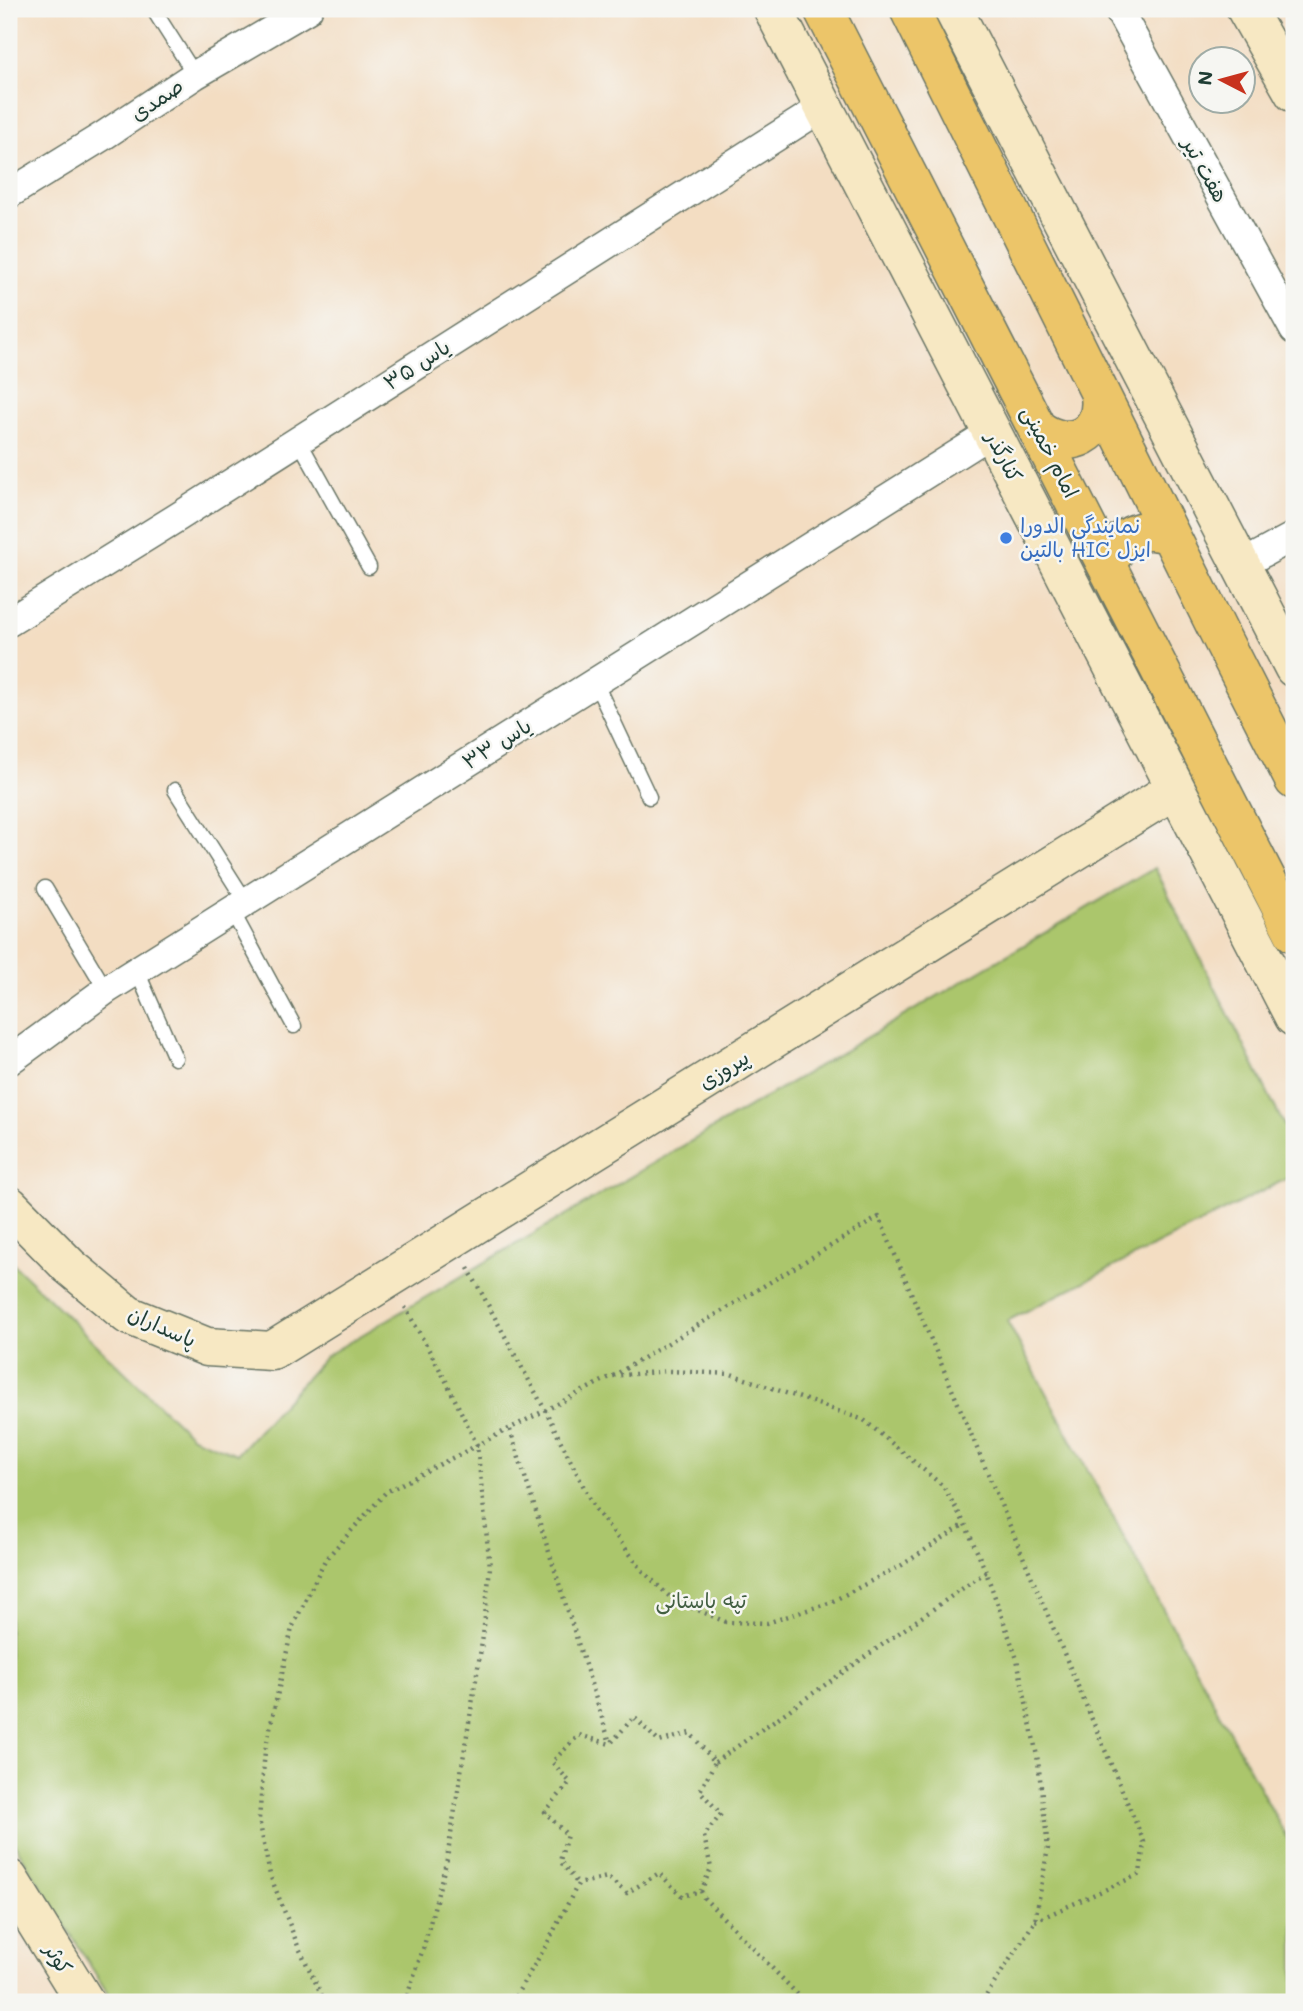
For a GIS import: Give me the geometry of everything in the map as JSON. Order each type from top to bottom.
[{"type":"highway","name":"امام خمینی","points":[[823,9],[1294,933]]},
{"type":"highway","points":[[909,9],[1294,780]]},
{"type":"highway","points":[[1038,429],[1059,440],[1083,436],[1092,429],[1098,419],[1100,395]]},
{"type":"highway","points":[[1108,565],[1112,552],[1131,534],[1157,530],[1170,535]]},
{"type":"street","name":"صمدی","points":[[9,194],[195,75],[307,9]]},
{"type":"street","name":"کنارگذر","points":[[773,9],[1294,1017]]},
{"type":"street","points":[[953,9],[1294,668]]},
{"type":"street","name":"هفت تیر","points":[[1118,9],[1294,330]]},
{"type":"street","points":[[1246,9],[1294,93]]},
{"type":"street","name":"یاس ۳۵","points":[[9,622],[823,107]]},
{"type":"street","name":"یاس ۳۳","points":[[9,1062],[106,990],[991,433]]},
{"type":"street","points":[[1241,565],[1294,536]]},
{"type":"street","name":"پیروزی","points":[[272,1351],[1175,789]]},
{"type":"street","name":"پاسداران","points":[[9,1205],[69,1266],[128,1315],[207,1347],[272,1351]]},
{"type":"street","name":"کوثر","points":[[12,1894],[85,2002]]},
{"type":"lane","points":[[153,9],[195,75]]},
{"type":"lane","points":[[299,441],[369,567]]},
{"type":"lane","points":[[595,682],[649,797]]},
{"type":"lane","points":[[175,790],[239,906],[294,1026]]},
{"type":"lane","points":[[45,888],[106,990]]},
{"type":"lane","points":[[136,971],[175,1058]]},
{"type":"path","points":[[325,2002],[298,1945],[270,1875],[259,1818],[265,1751],[292,1628],[325,1560],[386,1492],[612,1376],[879,1217],[1144,1842],[1140,1874],[1035,1921]]},
{"type":"path","points":[[453,1240],[595,1509],[643,1571],[672,1599],[726,1622],[767,1623],[829,1603],[902,1565],[965,1524]]},
{"type":"path","points":[[390,1278],[445,1379],[477,1445],[490,1567],[484,1636],[447,1859],[424,1946],[405,2002]]},
{"type":"path","points":[[612,1376],[670,1371],[732,1374],[863,1420],[943,1486],[965,1524],[986,1572],[1017,1660],[1038,1761],[1048,1848],[1035,1921],[982,2002]]},
{"type":"path","points":[[510,1430],[610,1744]]},
{"type":"path","points":[[805,2002],[704,1898],[701,1891],[711,1868],[704,1836],[721,1814],[700,1791],[715,1762],[986,1572]]},
{"type":"path","points":[[610,1744],[634,1717],[659,1742],[690,1733],[715,1762]]},
{"type":"path","points":[[579,1884],[560,1861],[567,1835],[545,1812],[570,1782],[552,1762],[579,1735],[610,1744]]},
{"type":"path","points":[[512,2002],[579,1884],[607,1877],[627,1894],[659,1872],[682,1896],[701,1891]]},
{"type":"green space","name":"تپه باستانی","points":[[1155,868],[1294,1145],[1294,1175],[1007,1321],[1294,1851],[1294,2002],[113,2002],[9,1835],[9,1260],[192,1437],[237,1454],[326,1356]]},
{"type":"place","name":"نمایندگی الدورا بالتین HIC ایزل","points":[[1006,538]]}]
